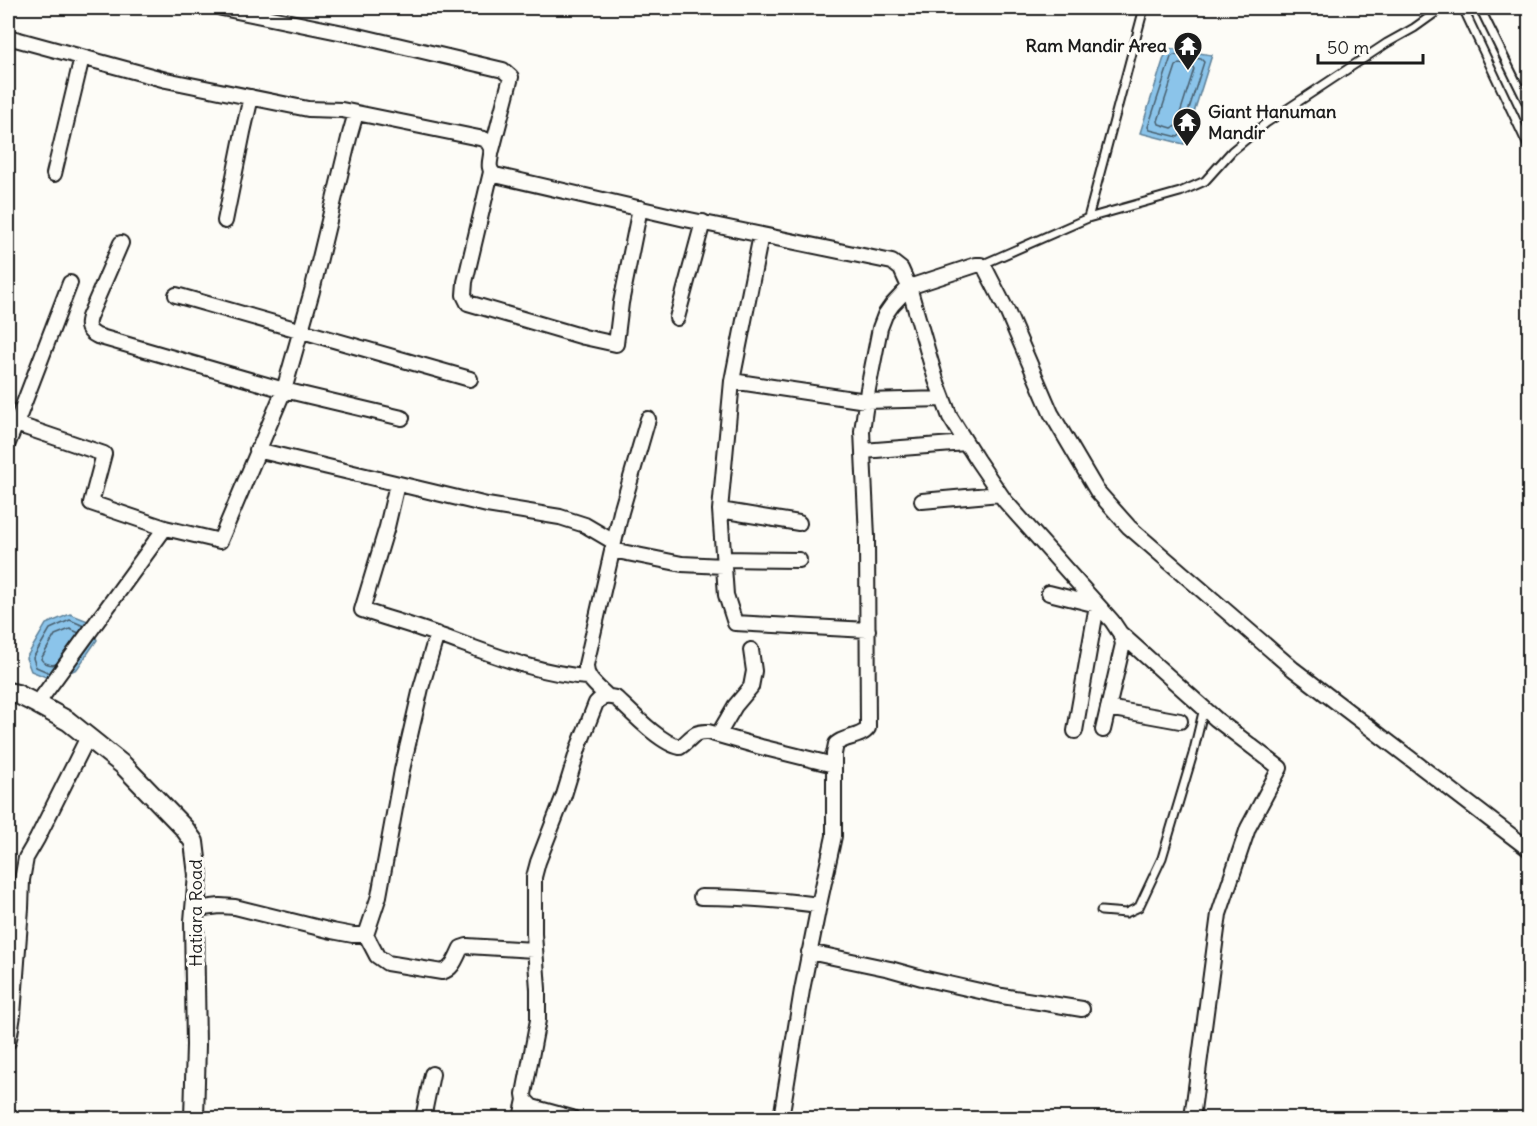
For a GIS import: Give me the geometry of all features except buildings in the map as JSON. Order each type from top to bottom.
[{"type":"street","points":[[222,8],[363,37],[502,70],[511,77],[492,150],[489,166],[491,172],[465,282],[464,295],[468,303],[584,338],[616,344],[621,303],[640,208]]},
{"type":"street","points":[[8,37],[166,80],[308,109],[342,110],[484,140],[489,143],[492,150]]},
{"type":"street","points":[[54,174],[82,57]]},
{"type":"street","points":[[225,221],[251,97]]},
{"type":"street","points":[[16,424],[104,454],[91,503],[165,528],[220,541],[284,390],[315,280],[356,113]]},
{"type":"street","points":[[491,172],[495,175],[640,208],[892,262],[902,269],[912,286],[925,344],[950,417],[1000,494],[1120,633],[1204,708],[1280,768],[1248,828],[1219,914],[1192,1119]]},
{"type":"street","points":[[677,318],[703,222]]},
{"type":"street","points":[[761,234],[732,381],[720,510],[726,595],[735,623],[868,630]]},
{"type":"street","points":[[121,243],[89,316],[87,325],[90,332],[97,336],[284,390],[402,418]]},
{"type":"street","points":[[781,1119],[809,952],[834,836],[836,744],[841,739],[865,733],[868,728],[867,537],[862,431],[866,401],[880,328],[885,315],[912,286],[974,267],[988,273],[1051,413],[1097,491],[1129,527],[1293,669],[1530,850]]},
{"type":"street","points":[[8,443],[70,283]]},
{"type":"street","points":[[176,295],[470,379]]},
{"type":"street","points":[[732,381],[866,401],[943,399]]},
{"type":"street","points":[[607,696],[588,676],[586,664],[621,512],[648,420]]},
{"type":"street","points":[[863,451],[966,443]]},
{"type":"street","points":[[257,450],[487,505],[561,517],[585,525],[613,546],[682,564],[799,560]]},
{"type":"street","points":[[397,484],[387,527],[362,610],[522,664],[571,676],[588,676]]},
{"type":"street","points":[[921,501],[1000,494]]},
{"type":"street","points":[[720,510],[799,523]]},
{"type":"street","points":[[37,704],[165,528]]},
{"type":"street","points":[[1049,593],[1097,605]]},
{"type":"street","points":[[1075,731],[1097,605]]},
{"type":"street","points":[[1103,730],[1123,644],[1120,633]]},
{"type":"street","points":[[437,634],[402,770],[379,896],[366,935],[377,956],[387,963],[442,972],[452,966],[461,948],[468,946],[534,950]]},
{"type":"street","points":[[718,735],[726,718],[751,687],[754,671],[751,650]]},
{"type":"street","name":"Hatiara Road","points":[[8,692],[17,694],[68,721],[123,765],[184,828],[194,842],[198,874],[195,909],[194,1119]]},
{"type":"street","points":[[521,1119],[538,1020],[533,892],[538,862],[564,795],[579,746],[600,698],[607,696],[616,698],[663,740],[673,746],[680,747],[693,734],[700,731],[834,765]]},
{"type":"street","points":[[1108,708],[1180,721]]},
{"type":"street","points":[[8,1042],[13,1015],[23,870],[26,858],[88,737]]},
{"type":"street","points":[[701,897],[763,898],[819,905]]},
{"type":"street","points":[[195,909],[235,907],[332,931],[366,935]]},
{"type":"street","points":[[809,952],[1002,996],[1082,1009]]},
{"type":"street","points":[[423,1119],[432,1074]]},
{"type":"street","points":[[525,1100],[532,1107],[572,1119]]},
{"type":"lane","points":[[1088,218],[1144,8]]},
{"type":"lane","points":[[974,267],[1088,218],[1180,192],[1205,181],[1232,151],[1266,123],[1387,43],[1414,28],[1440,8]]},
{"type":"lane","points":[[1463,8],[1530,150]]},
{"type":"lane","points":[[1480,8],[1530,110]]},
{"type":"lane","points":[[1101,912],[1126,913],[1139,907],[1162,858],[1193,754],[1204,708]]},
{"type":"water","points":[[1167,48],[1212,55],[1184,144],[1140,133]]},
{"type":"water","points":[[70,614],[88,621],[97,640],[77,669],[53,680],[31,671],[26,658],[46,624]]},
{"type":"place","name":"Ram Mandir Area","points":[[1188,72]]},
{"type":"place","name":"Giant Hanuman Mandir","points":[[1187,148]]}]
